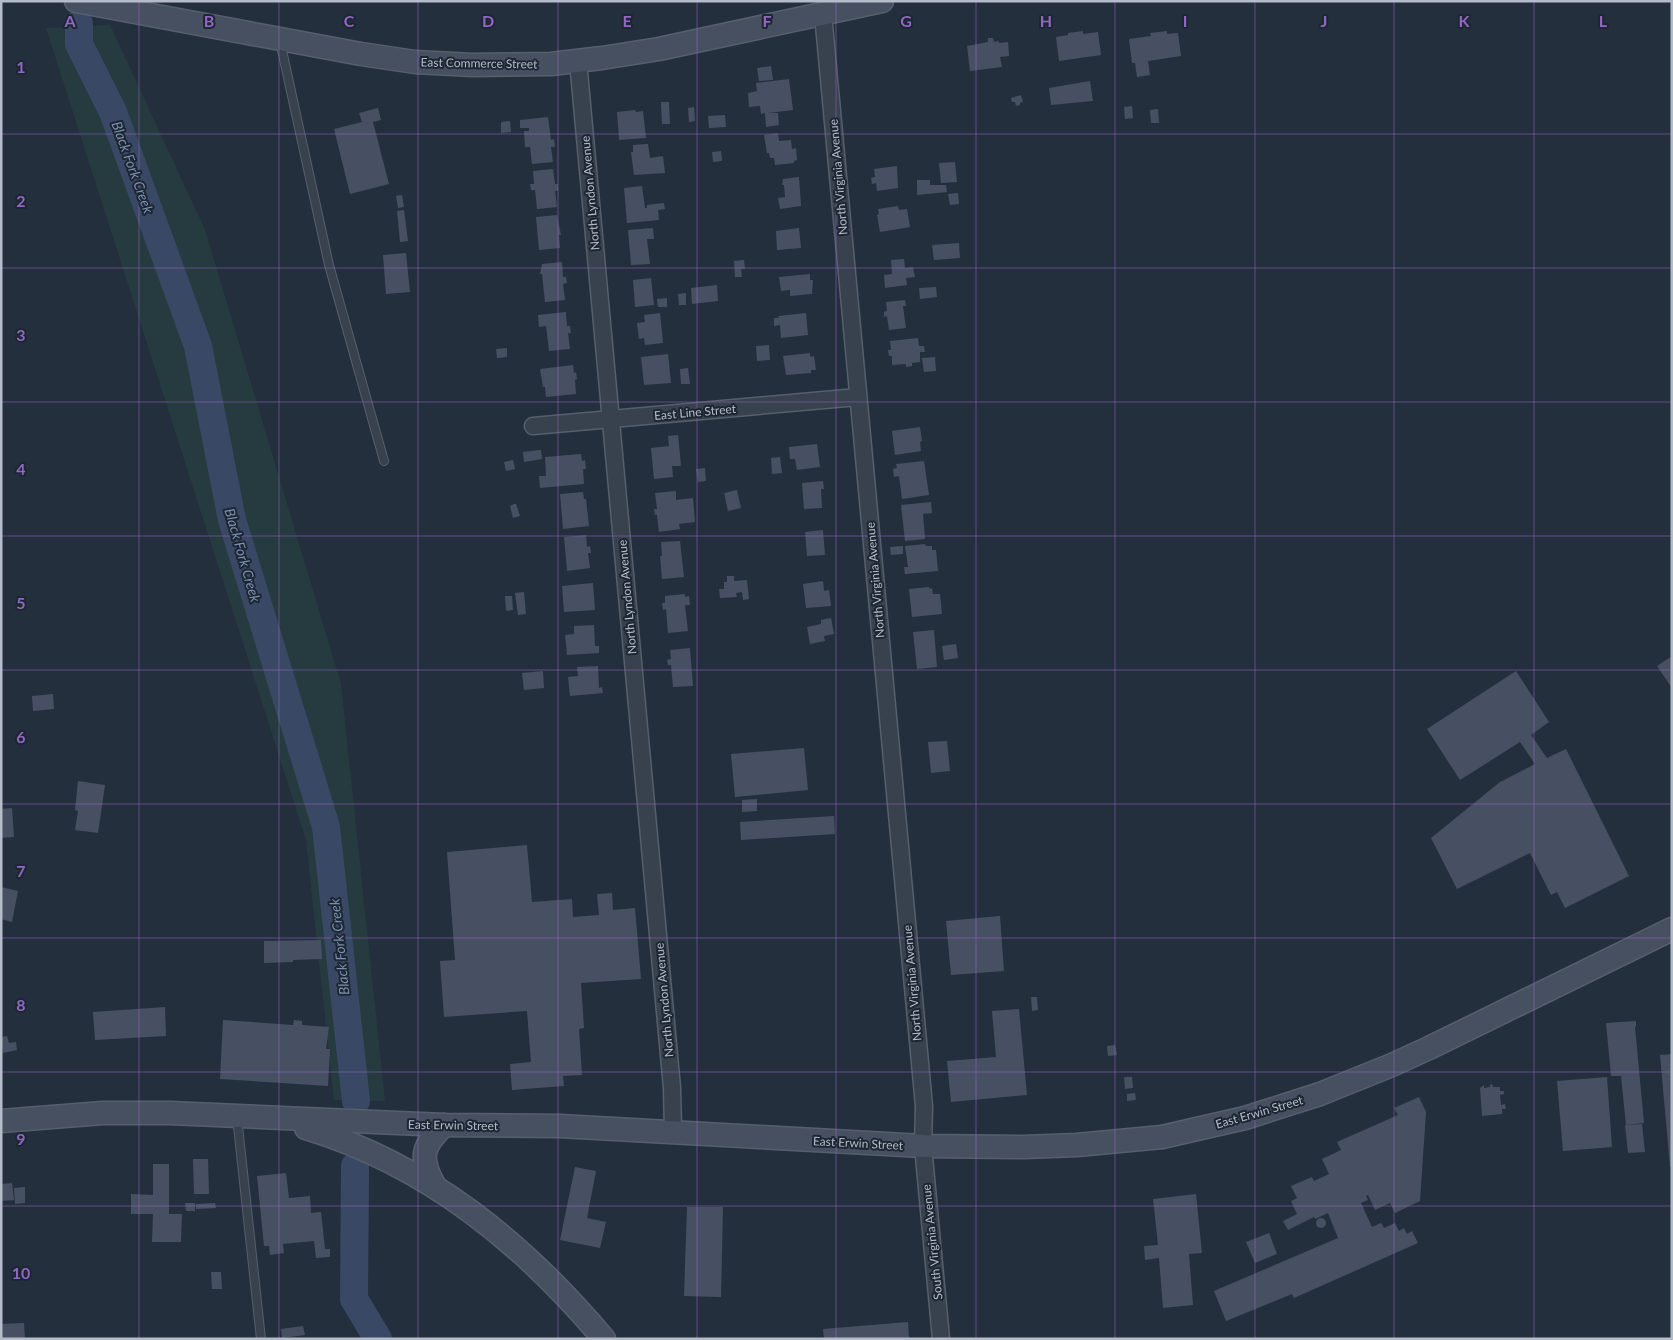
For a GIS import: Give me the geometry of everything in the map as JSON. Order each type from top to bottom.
[{"type":"main road","name":"East Commerce Street","points":[[76,1],[361,54],[415,62],[473,65],[527,65],[578,61],[659,49],[869,3]]},
{"type":"main road","name":"East Erwin Street","points":[[1,1121],[103,1113],[170,1113],[444,1125],[560,1126],[923,1146],[1024,1147],[1121,1142],[1162,1137],[1254,1116],[1320,1094],[1392,1065],[1672,929]]},
{"type":"main road","points":[[274,1118],[341,1138],[397,1164],[434,1185],[488,1223],[532,1261],[604,1339]]},
{"type":"main road","points":[[434,1185],[424,1164],[424,1154],[432,1137],[444,1125]]},
{"type":"street","name":"North Virginia Avenue","points":[[822,14],[924,1106],[923,1146]]},
{"type":"street","name":"North Lyndon Avenue","points":[[578,61],[672,1088],[673,1132]]},
{"type":"street","name":"East Line Street","points":[[533,426],[858,397]]},
{"type":"street","name":"South Virginia Avenue","points":[[923,1146],[941,1339]]},
{"type":"lane","points":[[279,39],[329,265],[384,461]]},
{"type":"lane","points":[[237,1116],[261,1339]]},
{"type":"green space","points":[[110,25],[205,230],[341,684],[385,1101],[334,1100],[306,840],[46,28]]},
{"type":"building","points":[[1083,31],[1083,34],[1098,32],[1101,55],[1059,61],[1056,37]]},
{"type":"building","points":[[1167,31],[1167,34],[1178,33],[1181,56],[1148,61],[1150,75],[1137,77],[1135,63],[1132,63],[1129,39],[1151,36],[1150,33]]},
{"type":"building","points":[[988,38],[993,38],[994,42],[999,41],[999,43],[1008,42],[1009,56],[1000,57],[1002,67],[970,71],[967,46],[988,42]]},
{"type":"building","points":[[771,66],[773,80],[759,81],[757,68]]},
{"type":"building","points":[[789,79],[793,110],[768,113],[778,113],[779,125],[766,127],[765,113],[761,114],[760,106],[749,107],[748,93],[757,91],[756,83]]},
{"type":"building","points":[[1090,81],[1093,101],[1051,105],[1049,88]]},
{"type":"building","points":[[1021,95],[1023,102],[1016,106],[1011,98]]},
{"type":"building","points":[[661,102],[669,102],[670,124],[662,124]]},
{"type":"building","points":[[1132,106],[1133,118],[1125,119],[1124,107]]},
{"type":"building","points":[[694,107],[695,121],[689,122],[688,108]]},
{"type":"building","points":[[378,108],[381,120],[373,122],[389,184],[350,194],[334,129],[362,122],[359,113]]},
{"type":"building","points":[[1158,109],[1159,123],[1151,123],[1150,110]]},
{"type":"building","points":[[635,110],[636,112],[643,111],[646,138],[619,140],[617,112]]},
{"type":"building","points":[[725,115],[726,127],[709,128],[708,116]]},
{"type":"building","points":[[548,117],[551,140],[554,139],[555,147],[551,147],[553,162],[532,164],[530,147],[525,147],[524,131],[529,131],[529,128],[520,128],[520,120]]},
{"type":"building","points":[[510,121],[511,132],[501,133],[501,122]]},
{"type":"building","points":[[778,133],[779,141],[791,140],[792,149],[796,148],[797,160],[794,163],[775,165],[774,158],[770,158],[769,153],[767,153],[764,135]]},
{"type":"building","points":[[648,144],[650,158],[663,156],[665,173],[634,175],[631,152],[633,152],[633,145]]},
{"type":"building","points":[[721,151],[722,161],[713,162],[712,152]]},
{"type":"building","points":[[955,162],[957,182],[941,183],[939,163]]},
{"type":"building","points":[[897,166],[898,188],[877,191],[876,183],[872,184],[871,178],[875,177],[874,169]]},
{"type":"building","points":[[553,169],[555,184],[558,184],[558,191],[555,191],[557,207],[537,209],[535,190],[531,190],[530,184],[534,184],[533,171]]},
{"type":"building","points":[[799,177],[801,206],[780,209],[778,198],[785,197],[784,185],[782,185],[783,179]]},
{"type":"building","points":[[917,180],[930,180],[930,185],[946,185],[947,192],[917,195]]},
{"type":"building","points":[[642,186],[645,208],[647,208],[647,205],[664,203],[665,209],[658,210],[659,220],[627,223],[624,188]]},
{"type":"building","points":[[958,193],[959,204],[950,205],[948,194]]},
{"type":"building","points":[[402,195],[404,207],[398,208],[396,196]]},
{"type":"building","points":[[898,206],[899,210],[907,209],[910,227],[880,232],[877,215],[879,214],[878,209]]},
{"type":"building","points":[[404,210],[408,241],[400,242],[397,211]]},
{"type":"building","points":[[557,215],[561,235],[559,235],[560,248],[539,250],[536,217]]},
{"type":"building","points":[[653,228],[654,239],[647,239],[650,264],[631,265],[628,230]]},
{"type":"building","points":[[799,228],[801,248],[777,250],[776,231]]},
{"type":"building","points":[[959,243],[960,258],[934,260],[932,245]]},
{"type":"building","points":[[406,253],[410,292],[386,294],[383,255]]},
{"type":"building","points":[[904,259],[905,268],[913,267],[915,277],[906,278],[907,285],[885,288],[884,275],[892,274],[891,260]]},
{"type":"building","points":[[744,260],[745,269],[741,269],[742,277],[735,277],[734,261]]},
{"type":"building","points":[[562,262],[563,277],[566,277],[567,283],[563,284],[565,300],[545,302],[542,274],[540,274],[542,264]]},
{"type":"building","points":[[810,274],[810,280],[813,280],[812,294],[790,296],[790,290],[781,291],[779,277]]},
{"type":"building","points":[[651,278],[654,305],[635,307],[633,280]]},
{"type":"building","points":[[717,285],[718,301],[692,304],[691,288]]},
{"type":"building","points":[[936,287],[937,297],[920,299],[919,288]]},
{"type":"building","points":[[686,293],[686,305],[679,305],[678,294]]},
{"type":"building","points":[[667,298],[667,307],[658,307],[657,299]]},
{"type":"building","points":[[905,300],[906,306],[903,306],[906,328],[889,330],[887,316],[884,317],[884,312],[887,311],[886,302]]},
{"type":"building","points":[[566,312],[567,326],[570,326],[571,333],[568,333],[570,349],[549,351],[546,326],[539,327],[538,315]]},
{"type":"building","points":[[660,313],[663,343],[645,345],[644,338],[639,339],[637,323],[645,322],[644,315]]},
{"type":"building","points":[[806,313],[808,335],[781,338],[780,325],[774,326],[774,318]]},
{"type":"building","points":[[918,338],[919,346],[924,346],[925,352],[920,352],[920,362],[912,363],[912,366],[906,367],[906,364],[892,365],[892,356],[889,356],[888,350],[891,350],[890,341]]},
{"type":"building","points":[[769,345],[770,360],[757,361],[756,346]]},
{"type":"building","points":[[507,348],[507,357],[497,358],[496,349]]},
{"type":"building","points":[[810,353],[810,357],[814,356],[816,370],[811,370],[811,373],[786,375],[783,356]]},
{"type":"building","points":[[668,354],[671,383],[644,385],[641,357]]},
{"type":"building","points":[[935,357],[936,371],[924,372],[922,358]]},
{"type":"building","points":[[573,365],[577,379],[575,380],[576,394],[546,397],[540,369]]},
{"type":"building","points":[[688,368],[690,384],[681,384],[680,369]]},
{"type":"building","points":[[920,427],[921,451],[895,455],[892,431]]},
{"type":"building","points":[[678,435],[681,466],[672,466],[673,477],[654,479],[651,448],[669,446],[668,436]]},
{"type":"building","points":[[817,444],[820,467],[797,470],[795,459],[790,459],[789,447]]},
{"type":"building","points":[[541,450],[542,459],[524,462],[523,452]]},
{"type":"building","points":[[581,454],[582,461],[585,460],[586,469],[583,469],[584,484],[540,488],[539,476],[546,476],[545,457]]},
{"type":"building","points":[[780,457],[782,473],[772,474],[771,458]]},
{"type":"building","points":[[513,460],[515,469],[506,471],[504,462]]},
{"type":"building","points":[[924,461],[929,495],[902,499],[899,476],[894,477],[893,469],[897,468],[896,464]]},
{"type":"building","points":[[705,468],[706,481],[698,482],[696,469]]},
{"type":"building","points":[[823,481],[824,489],[821,489],[822,508],[804,509],[802,483]]},
{"type":"building","points":[[737,490],[741,508],[728,511],[724,493]]},
{"type":"building","points":[[676,491],[676,500],[693,498],[695,522],[679,524],[680,529],[659,532],[657,515],[655,515],[654,509],[657,509],[655,493]]},
{"type":"building","points":[[583,492],[584,499],[586,499],[589,526],[563,529],[560,494]]},
{"type":"building","points":[[931,502],[932,513],[923,514],[925,539],[905,541],[901,505]]},
{"type":"building","points":[[516,504],[520,516],[513,518],[510,506]]},
{"type":"building","points":[[823,530],[825,555],[807,556],[805,532]]},
{"type":"building","points":[[586,535],[587,547],[590,546],[591,553],[588,553],[590,568],[567,571],[564,537]]},
{"type":"building","points":[[680,541],[684,577],[662,579],[661,542]]},
{"type":"building","points":[[925,544],[926,546],[932,546],[932,550],[936,550],[938,571],[905,574],[904,567],[908,567],[905,546]]},
{"type":"building","points":[[903,546],[903,554],[891,555],[890,547]]},
{"type":"building","points":[[727,576],[734,576],[734,581],[747,580],[749,599],[743,600],[742,592],[736,593],[737,597],[720,598],[719,589],[724,589],[724,582],[727,582]]},
{"type":"building","points":[[823,581],[824,591],[829,590],[831,606],[806,608],[803,584]]},
{"type":"building","points":[[593,583],[595,610],[564,612],[562,586]]},
{"type":"building","points":[[929,587],[930,589],[932,588],[933,594],[940,594],[942,614],[912,617],[909,589]]},
{"type":"building","points":[[524,592],[526,614],[518,615],[515,593]]},
{"type":"building","points":[[685,594],[685,597],[689,596],[690,605],[685,605],[688,631],[668,633],[666,609],[663,610],[662,603],[665,603],[665,596]]},
{"type":"building","points":[[505,596],[512,596],[513,610],[506,611]]},
{"type":"building","points":[[831,618],[834,634],[824,636],[825,641],[810,644],[807,627],[821,624],[821,620]]},
{"type":"building","points":[[594,625],[595,646],[599,646],[599,653],[567,655],[565,635],[574,634],[574,626]]},
{"type":"building","points":[[934,630],[937,667],[917,669],[913,632]]},
{"type":"building","points":[[956,644],[958,658],[944,660],[942,646]]},
{"type":"building","points":[[690,648],[693,686],[673,687],[671,665],[668,665],[667,660],[671,659],[670,650]]},
{"type":"building","points":[[1672,656],[1672,688],[1657,666]]},
{"type":"building","points":[[598,666],[599,688],[602,687],[603,693],[570,696],[568,677],[578,676],[577,667]]},
{"type":"building","points":[[543,671],[544,688],[524,690],[522,673]]},
{"type":"building","points":[[1516,671],[1549,722],[1531,735],[1547,758],[1566,749],[1629,876],[1565,908],[1557,892],[1551,895],[1530,853],[1457,889],[1431,838],[1500,782],[1535,764],[1520,742],[1460,780],[1427,729]]},
{"type":"building","points":[[53,694],[54,709],[33,711],[32,696]]},
{"type":"building","points":[[947,741],[950,771],[931,773],[928,742]]},
{"type":"building","points":[[804,748],[808,790],[735,797],[731,754]]},
{"type":"building","points":[[78,781],[105,785],[98,833],[75,830],[78,811],[75,810]]},
{"type":"building","points":[[757,799],[757,811],[742,812],[742,800]]},
{"type":"building","points":[[12,808],[14,837],[1,838],[1,809]]},
{"type":"building","points":[[834,816],[835,834],[741,840],[740,822]]},
{"type":"building","points":[[527,845],[532,902],[572,899],[573,917],[599,915],[597,894],[612,893],[613,910],[635,908],[641,979],[581,983],[584,1028],[579,1029],[582,1075],[563,1076],[564,1086],[512,1090],[510,1064],[531,1062],[527,1011],[444,1017],[440,961],[455,960],[447,852]]},
{"type":"building","points":[[1,887],[18,891],[12,922],[1,919]]},
{"type":"building","points":[[1000,916],[1004,971],[951,975],[946,921]]},
{"type":"building","points":[[321,940],[322,959],[264,963],[264,941]]},
{"type":"building","points":[[1031,997],[1037,997],[1038,1010],[1032,1011]]},
{"type":"building","points":[[165,1007],[166,1036],[95,1040],[93,1012]]},
{"type":"building","points":[[1019,1009],[1027,1095],[951,1102],[947,1061],[996,1057],[992,1011]]},
{"type":"building","points":[[223,1020],[293,1025],[294,1020],[302,1021],[302,1025],[329,1027],[326,1049],[330,1049],[328,1086],[220,1079]]},
{"type":"building","points":[[1636,1021],[1644,1123],[1626,1125],[1621,1076],[1611,1076],[1606,1023]]},
{"type":"building","points":[[7,1036],[9,1043],[16,1042],[17,1050],[3,1053],[1,1037]]},
{"type":"building","points":[[1115,1045],[1117,1055],[1108,1056],[1107,1046]]},
{"type":"building","points":[[1672,1054],[1672,1167],[1670,1167],[1660,1055]]},
{"type":"building","points":[[1124,1077],[1132,1077],[1133,1088],[1125,1089]]},
{"type":"building","points":[[1607,1077],[1612,1147],[1563,1151],[1557,1081]]},
{"type":"building","points":[[1492,1084],[1493,1087],[1500,1087],[1500,1091],[1504,1091],[1504,1094],[1500,1095],[1501,1105],[1505,1104],[1506,1109],[1502,1109],[1502,1114],[1482,1116],[1480,1088],[1484,1085],[1484,1088],[1490,1087]]},
{"type":"building","points":[[1135,1093],[1136,1100],[1127,1101],[1127,1094]]},
{"type":"building","points":[[1419,1097],[1426,1112],[1420,1201],[1395,1213],[1390,1203],[1375,1210],[1368,1195],[1366,1196],[1368,1200],[1361,1203],[1372,1227],[1381,1223],[1384,1228],[1395,1223],[1399,1231],[1404,1228],[1407,1234],[1412,1231],[1418,1243],[1294,1298],[1292,1294],[1226,1321],[1214,1291],[1338,1238],[1328,1213],[1315,1219],[1314,1217],[1288,1230],[1283,1221],[1297,1214],[1291,1201],[1297,1198],[1291,1186],[1312,1177],[1314,1181],[1329,1174],[1322,1159],[1341,1150],[1337,1142],[1398,1115],[1394,1108]]},
{"type":"building","points":[[1642,1124],[1645,1152],[1628,1153],[1625,1125]]},
{"type":"building","points":[[193,1159],[208,1159],[209,1194],[194,1194]]},
{"type":"building","points":[[153,1164],[169,1164],[169,1214],[182,1214],[181,1242],[152,1242],[153,1214],[131,1214],[131,1194],[153,1195]]},
{"type":"building","points":[[575,1167],[596,1171],[587,1218],[606,1222],[600,1248],[560,1240]]},
{"type":"building","points":[[286,1173],[289,1198],[310,1196],[311,1213],[321,1212],[325,1249],[330,1249],[330,1257],[316,1258],[314,1241],[283,1244],[284,1253],[270,1255],[269,1246],[264,1246],[257,1176]]},
{"type":"building","points":[[12,1183],[14,1200],[1,1201],[1,1184]]},
{"type":"building","points":[[25,1187],[25,1203],[15,1204],[14,1188]]},
{"type":"building","points":[[1196,1194],[1202,1253],[1189,1254],[1193,1305],[1163,1308],[1159,1258],[1145,1260],[1144,1246],[1158,1245],[1153,1199]]},
{"type":"building","points":[[185,1203],[195,1203],[195,1211],[186,1211]]},
{"type":"building","points":[[215,1203],[216,1208],[196,1209],[196,1204]]},
{"type":"building","points":[[687,1207],[723,1207],[721,1297],[684,1296]]},
{"type":"building","points":[[1319,1218],[1323,1218],[1326,1223],[1325,1227],[1319,1228],[1316,1225],[1316,1221]]},
{"type":"building","points":[[1269,1233],[1277,1254],[1255,1263],[1246,1242]]},
{"type":"building","points":[[211,1272],[221,1272],[222,1289],[212,1289]]},
{"type":"building","points":[[908,1322],[909,1339],[824,1339],[823,1329]]},
{"type":"building","points":[[24,1323],[25,1339],[1,1339],[1,1324]]},
{"type":"building","points":[[303,1326],[305,1335],[282,1338],[281,1329]]},
{"type":"waterway","name":"Black Fork Creek","points":[[79,24],[79,44],[113,112],[198,346],[232,520],[326,827],[356,1101]]},
{"type":"waterway","name":"Black Fork Creek","points":[[355,1166],[354,1299],[378,1339]]}]
